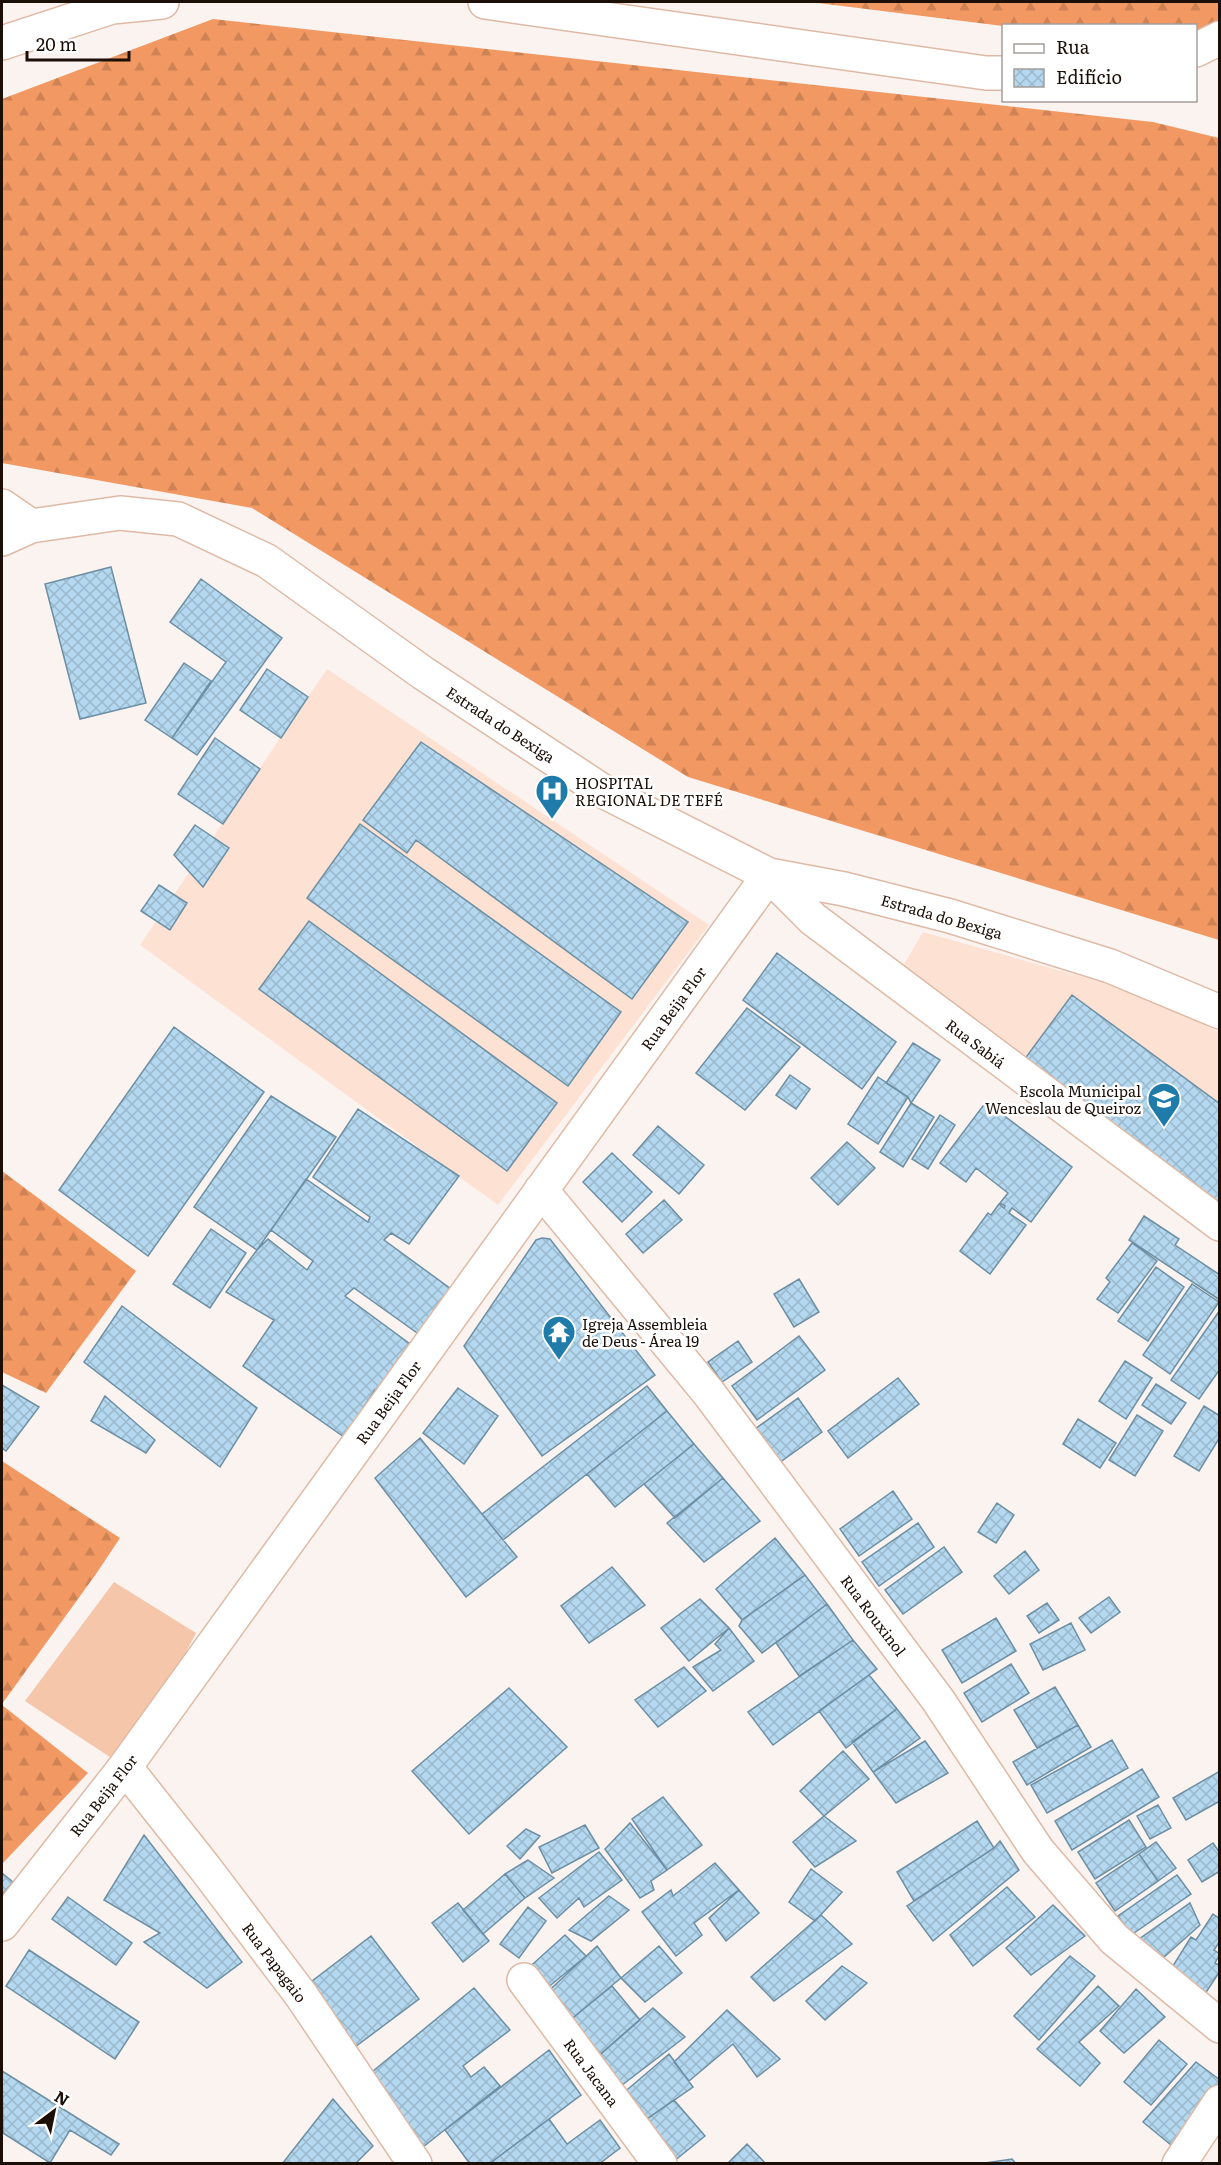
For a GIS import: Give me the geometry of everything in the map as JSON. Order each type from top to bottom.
[{"type":"street","points":[[2,43],[112,7],[162,2]]},
{"type":"street","points":[[485,2],[986,73],[1002,73]]},
{"type":"street","points":[[1197,50],[1220,38]]},
{"type":"street","points":[[2,506],[31,526]]},
{"type":"street","name":"Estrada do Bexiga","points":[[2,539],[31,526],[120,513],[178,519],[267,561],[423,673],[601,790],[769,875],[844,889],[950,916],[1110,966],[1220,1012]]},
{"type":"street","name":"Rua Beija Flor","points":[[2,1924],[125,1767],[769,875]]},
{"type":"street","name":"Rua Sabiá","points":[[769,875],[813,919],[1220,1224]]},
{"type":"street","name":"Rua Rouxinol","points":[[541,1190],[708,1392],[938,1700],[1038,1851],[1114,1939],[1220,2025]]},
{"type":"street","name":"Rua Papagaio","points":[[125,1767],[301,1995],[415,2163]]},
{"type":"street","name":"Rua Jacana","points":[[524,1980],[660,2163]]},
{"type":"street","points":[[1179,2163],[1220,2102]]},
{"type":"shaded area","points":[[327,669],[709,925],[498,1205],[140,945]]},
{"type":"shaded area","name":"Escola Municipal Wenceslau de Queiroz","points":[[923,932],[1132,991],[1219,1032],[1219,1211],[900,971]]},
{"type":"shaded area","points":[[114,1582],[196,1633],[125,1767],[25,1701]]},
{"type":"green space","points":[[810,2],[1219,2],[1220,18],[1197,49],[1197,24],[1002,24],[1002,26]]},
{"type":"green space","points":[[213,19],[1153,122],[1219,138],[1219,940],[688,777],[252,508],[2,463],[2,99]]},
{"type":"green space","points":[[2,1171],[136,1271],[46,1393],[2,1372]]},
{"type":"green space","points":[[2,1461],[120,1538],[2,1704]]},
{"type":"green space","points":[[2,1705],[88,1773],[3,1863],[2,1862]]},
{"type":"building","points":[[111,567],[146,703],[80,719],[45,584]]},
{"type":"building","points":[[201,579],[282,638],[197,755],[172,738],[226,662],[170,622]]},
{"type":"building","points":[[184,663],[211,681],[172,738],[145,720]]},
{"type":"building","points":[[267,669],[308,697],[281,738],[240,710]]},
{"type":"building","points":[[215,738],[260,769],[223,824],[178,794]]},
{"type":"building","points":[[421,742],[688,922],[632,999],[416,840],[407,853],[363,820]]},
{"type":"building","points":[[360,824],[621,1012],[568,1086],[307,898]]},
{"type":"building","points":[[195,825],[229,848],[203,887],[174,855]]},
{"type":"building","points":[[159,885],[187,903],[170,930],[141,911]]},
{"type":"building","points":[[309,921],[557,1103],[507,1171],[259,989]]},
{"type":"building","points":[[777,953],[896,1042],[862,1089],[743,1000]]},
{"type":"building","points":[[1072,995],[1220,1104],[1220,1211],[1021,1064]]},
{"type":"building","points":[[747,1008],[800,1047],[745,1110],[696,1073]]},
{"type":"building","points":[[174,1027],[264,1092],[148,1256],[59,1190]]},
{"type":"building","points":[[913,1043],[940,1060],[911,1103],[908,1097],[886,1083]]},
{"type":"building","points":[[790,1075],[810,1089],[796,1109],[776,1095]]},
{"type":"building","points":[[878,1077],[908,1097],[878,1144],[848,1124]]},
{"type":"building","points":[[271,1096],[336,1137],[257,1250],[194,1207]]},
{"type":"building","points":[[986,1102],[1072,1167],[1031,1222],[1012,1208],[1009,1213],[1026,1225],[990,1274],[960,1251],[988,1213],[991,1215],[999,1204],[1004,1208],[1005,1206],[1000,1203],[1008,1193],[976,1168],[966,1182],[940,1163]]},
{"type":"building","points":[[911,1103],[934,1117],[903,1167],[880,1152]]},
{"type":"building","points":[[358,1109],[459,1176],[409,1244],[391,1233],[384,1240],[451,1289],[420,1335],[354,1288],[345,1296],[410,1344],[380,1392],[375,1390],[344,1437],[243,1366],[274,1320],[226,1292],[268,1239],[307,1270],[313,1261],[271,1230],[306,1179],[368,1222],[370,1217],[313,1177]]},
{"type":"building","points":[[940,1115],[955,1125],[928,1169],[912,1159]]},
{"type":"building","points":[[658,1126],[704,1165],[679,1194],[633,1155]]},
{"type":"building","points":[[847,1142],[875,1168],[838,1205],[811,1178]]},
{"type":"building","points":[[612,1153],[652,1192],[622,1222],[583,1182]]},
{"type":"building","points":[[664,1200],[682,1220],[643,1253],[626,1234]]},
{"type":"building","points":[[1144,1216],[1179,1239],[1175,1245],[1220,1275],[1220,1300],[1129,1240]]},
{"type":"building","points":[[211,1229],[246,1253],[210,1308],[173,1284]]},
{"type":"building","name":"Igreja Assembleia de Deus - Área 19","points":[[550,1239],[655,1375],[542,1456],[464,1346],[536,1240]]},
{"type":"building","points":[[1132,1243],[1157,1261],[1118,1313],[1097,1299],[1110,1282],[1106,1278]]},
{"type":"building","points":[[1156,1267],[1184,1287],[1148,1341],[1118,1321]]},
{"type":"building","points":[[799,1279],[819,1312],[794,1327],[774,1294]]},
{"type":"building","points":[[1192,1284],[1219,1302],[1170,1374],[1143,1355]]},
{"type":"building","points":[[122,1306],[257,1408],[220,1467],[84,1362]]},
{"type":"building","points":[[1220,1310],[1220,1369],[1199,1399],[1171,1380]]},
{"type":"building","points":[[799,1336],[825,1370],[757,1420],[732,1386]]},
{"type":"building","points":[[738,1341],[752,1362],[722,1382],[708,1362]]},
{"type":"building","points":[[1125,1361],[1152,1378],[1126,1419],[1099,1401]]},
{"type":"building","points":[[898,1378],[919,1404],[848,1458],[828,1431]]},
{"type":"building","points":[[1156,1384],[1186,1403],[1171,1424],[1142,1405]]},
{"type":"building","points":[[2,1385],[39,1407],[6,1451],[2,1448]]},
{"type":"building","points":[[647,1386],[667,1411],[503,1540],[482,1514]]},
{"type":"building","points":[[458,1388],[498,1416],[464,1464],[423,1433]]},
{"type":"building","points":[[105,1396],[155,1440],[146,1453],[91,1421]]},
{"type":"building","points":[[798,1398],[822,1432],[779,1463],[755,1429]]},
{"type":"building","points":[[1204,1406],[1220,1416],[1220,1437],[1199,1471],[1174,1456]]},
{"type":"building","points":[[667,1411],[694,1444],[615,1507],[587,1474]]},
{"type":"building","points":[[1137,1415],[1163,1431],[1135,1476],[1109,1460]]},
{"type":"building","points":[[1078,1419],[1116,1443],[1100,1468],[1063,1444]]},
{"type":"building","points":[[420,1438],[517,1557],[466,1597],[375,1478]]},
{"type":"building","points":[[694,1444],[723,1478],[675,1518],[644,1484]]},
{"type":"building","points":[[723,1478],[760,1521],[704,1562],[667,1523]]},
{"type":"building","points":[[893,1491],[912,1519],[859,1556],[840,1529]]},
{"type":"building","points":[[997,1503],[1014,1515],[996,1543],[978,1532]]},
{"type":"building","points":[[918,1523],[934,1547],[879,1586],[862,1562]]},
{"type":"building","points":[[775,1538],[805,1575],[742,1620],[716,1589]]},
{"type":"building","points":[[944,1547],[962,1572],[903,1614],[885,1590]]},
{"type":"building","points":[[1025,1551],[1039,1570],[1009,1594],[994,1576]]},
{"type":"building","points":[[612,1567],[645,1605],[589,1643],[561,1606]]},
{"type":"building","points":[[805,1575],[827,1604],[762,1653],[739,1626],[742,1620]]},
{"type":"building","points":[[1109,1597],[1120,1612],[1091,1633],[1079,1618]]},
{"type":"building","points":[[700,1599],[729,1628],[689,1661],[661,1628]]},
{"type":"building","points":[[1047,1603],[1059,1620],[1039,1633],[1027,1616]]},
{"type":"building","points":[[827,1604],[853,1640],[799,1676],[776,1643]]},
{"type":"building","points":[[996,1618],[1016,1651],[962,1683],[942,1650]]},
{"type":"building","points":[[1071,1623],[1085,1650],[1043,1670],[1030,1644]]},
{"type":"building","points":[[729,1628],[754,1661],[713,1691],[693,1667],[721,1650],[715,1644]]},
{"type":"building","points":[[853,1640],[877,1669],[773,1745],[748,1712]]},
{"type":"building","points":[[1011,1664],[1029,1693],[982,1722],[964,1693]]},
{"type":"building","points":[[684,1667],[706,1691],[658,1727],[635,1700]]},
{"type":"building","points":[[869,1675],[897,1709],[846,1748],[819,1711]]},
{"type":"building","points":[[1055,1687],[1078,1725],[1037,1748],[1014,1710]]},
{"type":"building","points":[[509,1688],[567,1747],[469,1834],[412,1771]]},
{"type":"building","points":[[897,1709],[920,1738],[873,1772],[852,1742]]},
{"type":"building","points":[[1078,1725],[1091,1747],[1027,1785],[1013,1762]]},
{"type":"building","points":[[1112,1740],[1128,1768],[1047,1813],[1031,1785]]},
{"type":"building","points":[[925,1741],[948,1773],[896,1803],[873,1772]]},
{"type":"building","points":[[843,1751],[869,1779],[824,1816],[800,1791]]},
{"type":"building","points":[[1142,1769],[1159,1797],[1072,1850],[1055,1821]]},
{"type":"building","points":[[1220,1771],[1220,1801],[1186,1820],[1173,1798]]},
{"type":"building","points":[[663,1797],[702,1845],[667,1870],[632,1819]]},
{"type":"building","points":[[1158,1805],[1171,1828],[1150,1839],[1137,1816]]},
{"type":"building","points":[[824,1816],[856,1841],[815,1867],[793,1842]]},
{"type":"building","points":[[1129,1820],[1146,1847],[1095,1879],[1078,1852]]},
{"type":"building","points":[[977,1821],[994,1848],[914,1901],[897,1872]]},
{"type":"building","points":[[630,1823],[667,1870],[651,1881],[654,1890],[640,1898],[605,1849]]},
{"type":"building","points":[[585,1825],[599,1848],[552,1873],[539,1847]]},
{"type":"building","points":[[526,1829],[540,1836],[520,1859],[507,1846]]},
{"type":"building","points":[[144,1835],[242,1962],[207,1988],[144,1942],[160,1933],[104,1900]]},
{"type":"building","points":[[1000,1841],[1019,1870],[933,1941],[907,1906],[994,1848]]},
{"type":"building","points":[[1156,1842],[1176,1868],[1158,1881],[1139,1854]]},
{"type":"building","points":[[1213,1843],[1220,1853],[1220,1871],[1202,1882],[1188,1860]]},
{"type":"building","points":[[599,1852],[622,1880],[584,1907],[579,1898],[557,1918],[539,1898]]},
{"type":"building","points":[[1139,1854],[1158,1881],[1115,1911],[1096,1883]]},
{"type":"building","points":[[528,1860],[554,1878],[525,1898],[505,1874]]},
{"type":"building","points":[[715,1863],[739,1890],[694,1923],[702,1935],[676,1956],[642,1912],[671,1890],[673,1896]]},
{"type":"building","points":[[811,1869],[842,1892],[815,1921],[789,1902]]},
{"type":"building","points":[[2,1873],[13,1882],[2,1895]]},
{"type":"building","points":[[505,1874],[525,1898],[483,1934],[463,1910]]},
{"type":"building","points":[[1177,1875],[1191,1894],[1131,1935],[1118,1916]]},
{"type":"building","points":[[1007,1887],[1035,1917],[973,1966],[950,1935]]},
{"type":"building","points":[[739,1890],[759,1913],[726,1941],[709,1918]]},
{"type":"building","points":[[609,1896],[629,1910],[591,1941],[569,1930]]},
{"type":"building","points":[[68,1897],[132,1943],[116,1965],[52,1919]]},
{"type":"building","points":[[458,1903],[489,1941],[463,1962],[432,1923]]},
{"type":"building","points":[[1190,1903],[1200,1925],[1154,1966],[1135,1942]]},
{"type":"building","points":[[1053,1905],[1085,1936],[1031,1975],[1006,1948]]},
{"type":"building","points":[[528,1907],[546,1921],[519,1958],[500,1944]]},
{"type":"building","points":[[1213,1914],[1220,1919],[1220,1941],[1214,1950],[1220,1954],[1215,1963],[1220,1966],[1220,1971],[1201,2000],[1166,1977],[1191,1937],[1196,1940]]},
{"type":"building","points":[[821,1915],[852,1944],[774,2001],[751,1977]]},
{"type":"building","points":[[565,1935],[586,1956],[540,1994],[524,1972]]},
{"type":"building","points":[[371,1936],[419,1999],[355,2047],[307,1985]]},
{"type":"building","points":[[597,1946],[621,1978],[564,2025],[543,1996]]},
{"type":"building","points":[[659,1946],[682,1973],[645,2002],[621,1978]]},
{"type":"building","points":[[29,1950],[139,2022],[115,2059],[6,1986]]},
{"type":"building","points":[[1070,1956],[1095,1976],[1039,2040],[1014,2016]]},
{"type":"building","points":[[842,1966],[867,1983],[825,2020],[806,2001]]},
{"type":"building","points":[[612,1986],[640,2020],[594,2060],[564,2025]]},
{"type":"building","points":[[1098,1986],[1119,2006],[1079,2042],[1100,2063],[1080,2086],[1037,2049]]},
{"type":"building","points":[[474,1988],[510,2030],[463,2066],[471,2077],[484,2067],[500,2086],[423,2147],[367,2076]]},
{"type":"building","points":[[1136,1989],[1165,2017],[1124,2053],[1100,2031]]},
{"type":"building","points":[[653,2008],[685,2037],[622,2085],[597,2057]]},
{"type":"building","points":[[727,2010],[780,2059],[757,2077],[733,2044],[689,2081],[674,2062]]},
{"type":"building","points":[[1159,2040],[1187,2064],[1151,2105],[1124,2082]]},
{"type":"building","points":[[549,2050],[581,2095],[489,2164],[470,2164],[445,2130]]},
{"type":"building","points":[[669,2054],[693,2087],[644,2121],[621,2095]]},
{"type":"building","points":[[1196,2062],[1220,2080],[1220,2087],[1171,2145],[1143,2122]]},
{"type":"building","points":[[2,2071],[119,2144],[111,2155],[70,2130],[50,2163],[3,2133]]},
{"type":"building","points":[[333,2099],[373,2146],[355,2164],[282,2164]]},
{"type":"building","points":[[674,2100],[705,2136],[673,2162],[644,2121]]},
{"type":"building","points":[[549,2119],[567,2144],[600,2120],[620,2148],[599,2164],[489,2164]]},
{"type":"building","points":[[747,2144],[766,2164],[727,2164]]},
{"type":"building","points":[[1012,2159],[1016,2164],[983,2164],[985,2163]]},
{"type":"place","name":"HOSPITAL REGIONAL DE TEFÉ","points":[[552,820]]},
{"type":"place","name":"Escola Municipal Wenceslau de Queiroz","points":[[1164,1128]]},
{"type":"place","name":"Igreja Assembleia de Deus - Área 19","points":[[559,1361]]}]
